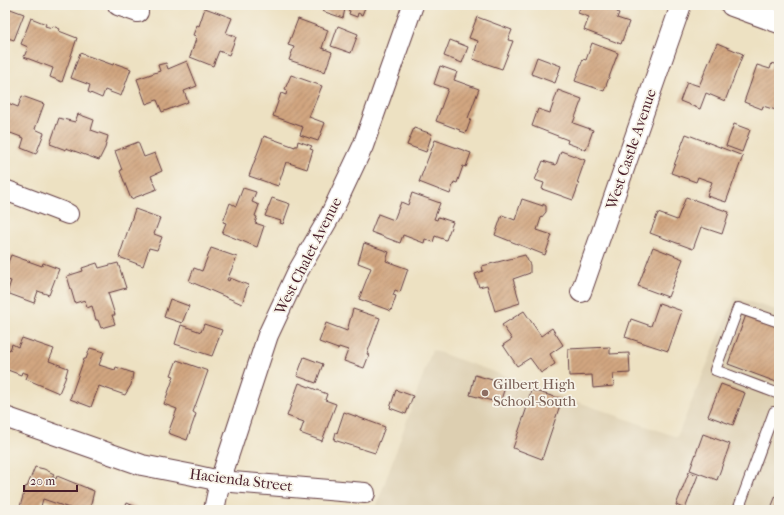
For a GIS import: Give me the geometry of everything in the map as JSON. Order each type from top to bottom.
[{"type":"street","points":[[118,5],[138,12]]},
{"type":"street","name":"West Chalet Avenue","points":[[214,510],[220,481],[268,335],[297,273],[330,216],[363,146],[414,5]]},
{"type":"street","name":"West Castle Avenue","points":[[581,292],[681,5]]},
{"type":"street","points":[[738,6],[779,22]]},
{"type":"street","points":[[5,190],[68,214]]},
{"type":"street","name":"Hacienda Street","points":[[7,425],[142,465],[220,481],[365,493]]},
{"type":"lane","points":[[779,322],[738,308],[716,370],[779,394]]},
{"type":"lane","points":[[738,510],[774,412],[779,414]]},
{"type":"shaded area","name":"Gilbert High School-South","points":[[735,297],[779,311],[779,510],[375,510],[432,350],[677,437]]},
{"type":"building","points":[[324,5],[366,5],[362,15],[358,13],[357,17],[349,14],[350,11],[345,9],[343,18],[322,11]]},
{"type":"building","points":[[581,5],[619,5],[617,12],[619,13],[617,18],[629,22],[621,44],[584,30],[589,17],[578,13]]},
{"type":"building","points":[[5,7],[24,14],[14,40],[5,37]]},
{"type":"building","points":[[205,8],[232,18],[226,33],[236,37],[229,55],[219,51],[213,66],[190,57],[196,39],[196,36],[193,35],[197,25],[199,26]]},
{"type":"building","points":[[477,17],[512,30],[508,40],[513,41],[502,69],[473,59],[478,41],[469,38]]},
{"type":"building","points":[[31,18],[46,24],[45,26],[52,28],[53,26],[60,29],[59,31],[77,38],[62,82],[50,77],[53,68],[24,57],[28,47],[21,44]]},
{"type":"building","points":[[298,19],[328,30],[322,48],[332,52],[325,72],[289,60],[294,47],[288,45]]},
{"type":"building","points":[[338,26],[358,34],[351,53],[331,46]]},
{"type":"building","points":[[450,40],[468,47],[462,63],[444,56]]},
{"type":"building","points":[[592,43],[618,53],[604,91],[575,81],[583,59],[586,60]]},
{"type":"building","points":[[717,43],[743,54],[725,101],[706,93],[700,109],[680,101],[687,82],[699,86]]},
{"type":"building","points":[[80,53],[113,65],[114,63],[131,69],[121,96],[105,90],[102,98],[88,92],[90,85],[71,78]]},
{"type":"building","points":[[537,57],[561,66],[555,83],[531,74]]},
{"type":"building","points":[[187,61],[197,86],[184,91],[188,102],[162,112],[157,100],[146,104],[137,79],[160,71],[158,65],[166,63],[168,69]]},
{"type":"building","points":[[772,63],[779,65],[779,111],[763,106],[762,109],[744,102],[757,65],[770,69]]},
{"type":"building","points":[[440,66],[457,72],[454,80],[479,89],[468,118],[471,119],[466,133],[436,121],[448,89],[434,84]]},
{"type":"building","points":[[291,75],[322,86],[309,117],[325,123],[318,141],[300,135],[303,127],[273,116],[281,93],[286,95],[287,90],[285,89]]},
{"type":"building","points":[[558,90],[582,99],[573,123],[593,130],[586,150],[567,143],[568,140],[532,126],[538,109],[550,113]]},
{"type":"building","points":[[22,96],[44,104],[35,129],[44,133],[36,154],[21,148],[24,138],[5,131],[5,102],[18,107]]},
{"type":"building","points":[[78,114],[94,120],[91,130],[108,136],[105,148],[99,160],[50,144],[59,118],[75,122]]},
{"type":"building","points":[[734,124],[750,130],[742,152],[726,146]]},
{"type":"building","points":[[414,128],[432,134],[426,152],[407,145]]},
{"type":"building","points":[[686,134],[743,156],[726,202],[707,196],[712,182],[698,177],[696,182],[671,173]]},
{"type":"building","points":[[264,136],[295,147],[297,146],[298,141],[312,146],[310,149],[313,150],[307,169],[286,162],[278,186],[249,176]]},
{"type":"building","points":[[435,140],[471,153],[466,167],[463,166],[457,183],[454,182],[450,194],[419,182]]},
{"type":"building","points":[[138,142],[144,157],[155,153],[162,171],[151,176],[157,189],[131,199],[120,171],[122,170],[115,151]]},
{"type":"building","points":[[561,151],[585,160],[573,200],[542,189],[544,183],[535,180],[543,161],[556,165]]},
{"type":"building","points":[[243,188],[256,192],[252,202],[259,205],[255,216],[257,217],[255,223],[264,226],[257,247],[222,233],[226,223],[223,222],[230,203],[236,206]]},
{"type":"building","points":[[412,193],[440,203],[434,219],[437,220],[438,217],[453,222],[446,240],[435,236],[433,242],[425,239],[424,243],[403,235],[400,243],[371,232],[378,214],[394,220],[401,202],[408,205]]},
{"type":"building","points":[[686,197],[729,212],[722,234],[701,227],[693,249],[650,233],[658,213],[677,220]]},
{"type":"building","points":[[272,198],[290,204],[283,224],[280,223],[281,221],[265,216]]},
{"type":"building","points":[[522,199],[546,206],[546,212],[541,218],[537,230],[552,235],[545,255],[495,235],[502,215],[515,220]]},
{"type":"building","points":[[135,209],[160,218],[154,234],[162,237],[157,250],[149,248],[143,266],[119,257]]},
{"type":"building","points":[[364,243],[389,252],[386,261],[408,269],[400,292],[395,290],[393,295],[396,296],[391,311],[359,299],[371,268],[358,263]]},
{"type":"building","points":[[653,247],[683,259],[668,297],[638,286]]},
{"type":"building","points":[[211,248],[237,257],[227,280],[229,281],[230,278],[248,285],[242,304],[189,281],[194,268],[202,271]]},
{"type":"building","points":[[11,255],[42,266],[43,263],[59,269],[49,295],[38,291],[34,303],[7,293],[11,281],[5,279],[5,270]]},
{"type":"building","points":[[525,255],[530,265],[530,273],[513,279],[520,303],[495,311],[487,285],[479,287],[475,274],[483,271],[482,266]]},
{"type":"building","points":[[97,263],[99,268],[118,263],[126,288],[108,293],[115,315],[112,315],[115,324],[101,328],[98,320],[96,320],[92,306],[87,308],[85,300],[75,303],[67,276],[83,271],[82,268]]},
{"type":"building","points":[[170,299],[189,306],[182,323],[164,317]]},
{"type":"building","points":[[659,303],[682,311],[668,351],[625,337],[631,319],[651,326]]},
{"type":"building","points":[[353,309],[380,318],[367,354],[369,355],[364,368],[344,361],[348,350],[339,347],[338,349],[319,342],[326,323],[347,331]]},
{"type":"building","points":[[524,311],[541,336],[552,328],[563,345],[550,354],[555,364],[541,373],[530,358],[517,366],[503,345],[512,339],[502,325]]},
{"type":"building","points":[[746,315],[779,327],[779,383],[728,364]]},
{"type":"building","points":[[204,324],[222,330],[212,356],[175,344],[181,325],[201,332]]},
{"type":"building","points":[[22,338],[54,349],[49,361],[68,368],[59,393],[26,379],[28,374],[22,372],[21,375],[5,369],[5,356],[8,349],[10,350],[12,344],[18,347]]},
{"type":"building","points":[[610,347],[610,354],[629,353],[630,373],[613,374],[614,386],[593,388],[592,375],[569,376],[568,349]]},
{"type":"building","points":[[90,348],[104,352],[99,365],[115,370],[116,367],[133,373],[131,385],[125,395],[99,386],[91,407],[70,399],[84,359],[86,359]]},
{"type":"building","points":[[304,357],[323,364],[316,383],[297,376]]},
{"type":"building","points":[[177,360],[208,371],[193,412],[196,414],[187,440],[168,433],[177,409],[164,404],[174,376],[171,375]]},
{"type":"building","points":[[475,375],[506,384],[500,403],[470,395]]},
{"type":"building","points":[[299,383],[327,394],[325,400],[336,404],[322,441],[300,433],[304,422],[287,416]]},
{"type":"building","points":[[721,384],[745,393],[733,425],[708,416]]},
{"type":"building","points":[[396,390],[413,396],[406,414],[390,408]]},
{"type":"building","points":[[531,390],[562,399],[542,459],[513,448]]},
{"type":"building","points":[[344,412],[385,427],[375,453],[334,440]]},
{"type":"building","points":[[703,434],[730,444],[717,480],[690,470]]},
{"type":"building","points":[[35,467],[44,469],[54,474],[52,477],[56,479],[57,476],[94,491],[88,510],[75,510],[43,499],[40,510],[19,510],[26,486],[27,487]]},
{"type":"building","points":[[689,472],[698,475],[685,509],[676,505]]},
{"type":"building","points":[[779,488],[779,510],[778,510],[771,508]]},
{"type":"building","points":[[127,503],[144,510],[124,510]]},
{"type":"place","name":"Gilbert High School-South","points":[[485,393]]}]
